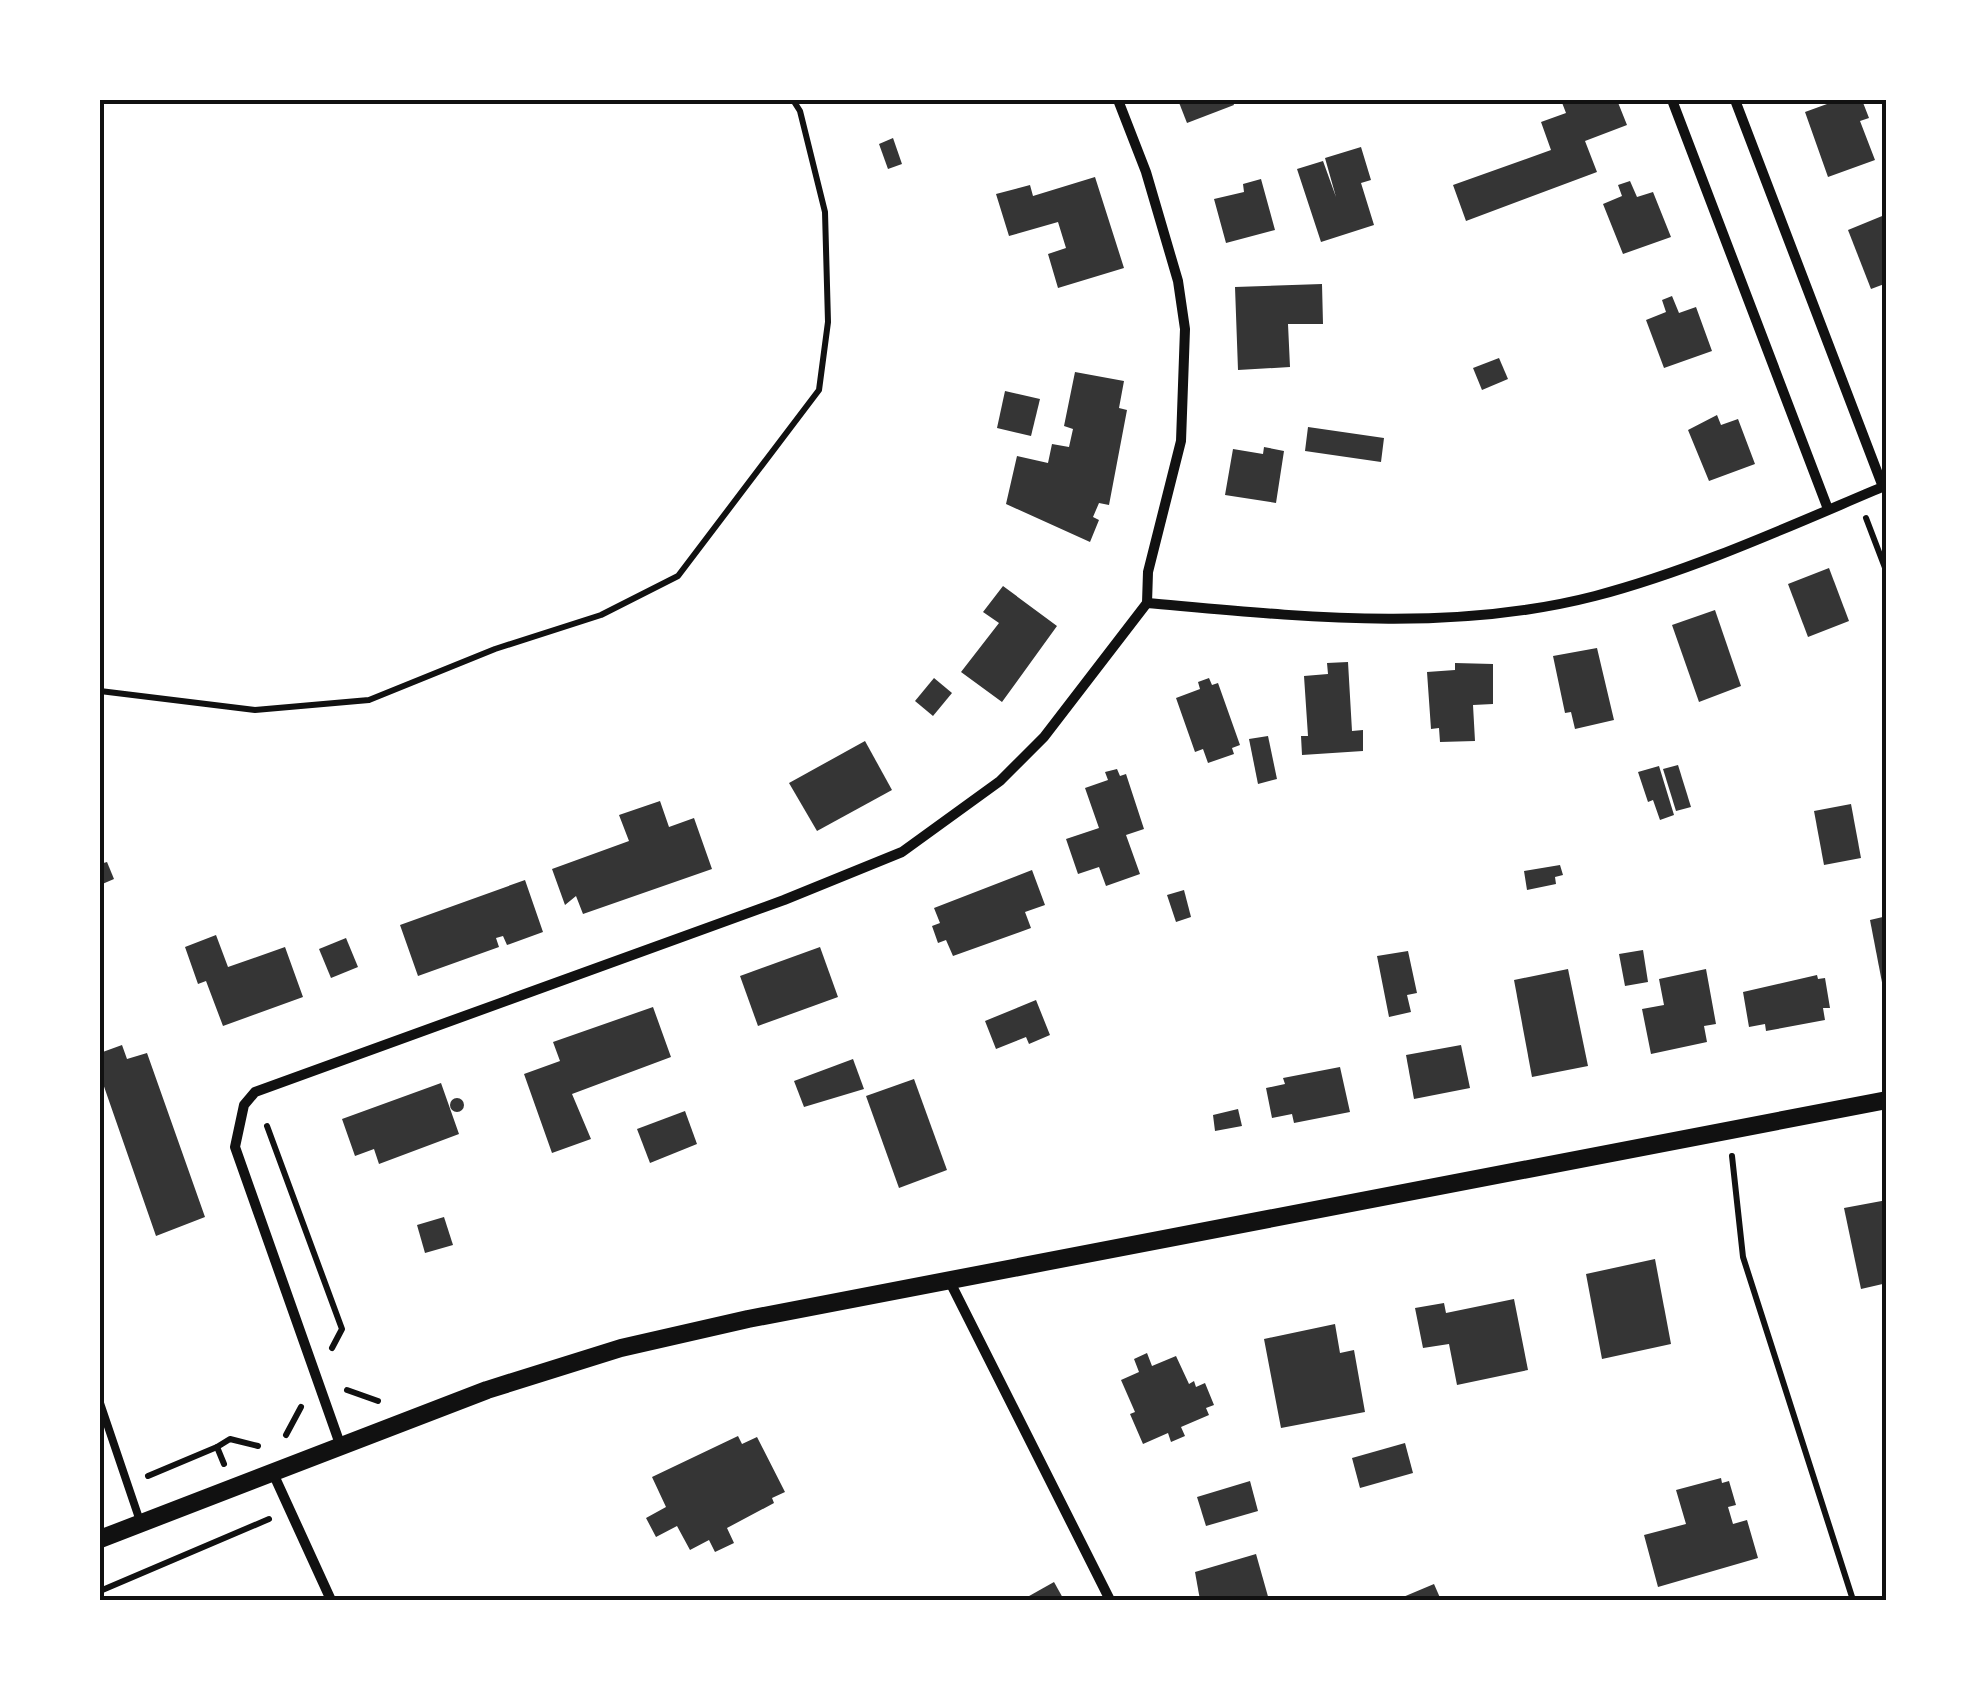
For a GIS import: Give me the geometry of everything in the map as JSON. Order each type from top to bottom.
[{"type":"street","points":[[340,1444],[235,1147],[244,1106],[256,1092],[784,900],[902,852],[952,820],[1012,769],[1074,702],[1147,603],[1148,572],[1180,441],[1185,329],[1165,230],[1118,100]]},
{"type":"street","points":[[1672,100],[1828,509]]},
{"type":"street","points":[[1147,603],[1338,619],[1405,620],[1498,612],[1594,597],[1885,486],[1735,100]]},
{"type":"street","points":[[100,1539],[487,1390],[622,1348],[949,1280],[1887,1100]]},
{"type":"street","points":[[949,1280],[1110,1600]]},
{"type":"street","points":[[272,1470],[331,1600]]},
{"type":"lane","points":[[100,1403],[141,1524]]},
{"type":"path","points":[[100,691],[254,710],[369,700],[496,649],[601,615],[678,576],[820,390],[828,322],[825,212],[800,110],[793,100]]},
{"type":"path","points":[[1846,521],[1876,510]]},
{"type":"path","points":[[1864,514],[1887,573]]},
{"type":"path","points":[[265,1122],[342,1329],[330,1351],[332,1361]]},
{"type":"path","points":[[1728,1130],[1743,1257],[1852,1600]]},
{"type":"path","points":[[1713,1159],[1752,1152]]},
{"type":"path","points":[[337,1379],[361,1398],[387,1401]]},
{"type":"path","points":[[276,1444],[296,1421],[302,1404],[299,1388]]},
{"type":"path","points":[[128,1484],[230,1440],[266,1448]]},
{"type":"path","points":[[217,1447],[225,1466]]},
{"type":"path","points":[[100,1591],[251,1527]]},
{"type":"building","points":[[1178,100],[1232,100],[1234,105],[1187,123]]},
{"type":"building","points":[[1561,100],[1617,100],[1627,125],[1585,141],[1597,172],[1466,221],[1453,185],[1551,150],[1541,122],[1566,113]]},
{"type":"building","points":[[1838,100],[1862,100],[1869,118],[1860,121],[1875,160],[1828,177],[1805,112]]},
{"type":"building","points":[[893,138],[902,164],[888,169],[879,144]]},
{"type":"building","points":[[1361,147],[1371,180],[1361,183],[1374,225],[1321,242],[1297,169],[1323,161],[1336,197],[1325,158]]},
{"type":"building","points":[[1095,177],[1124,268],[1058,288],[1048,254],[1066,248],[1058,222],[1009,236],[996,194],[1030,185],[1033,196]]},
{"type":"building","points":[[1261,179],[1275,230],[1226,243],[1214,199],[1244,192],[1243,184]]},
{"type":"building","points":[[1630,181],[1637,197],[1653,192],[1671,237],[1623,254],[1603,204],[1622,196],[1618,185]]},
{"type":"building","points":[[1887,214],[1887,283],[1871,289],[1848,230]]},
{"type":"building","points":[[1322,284],[1323,324],[1288,324],[1290,367],[1238,370],[1235,287]]},
{"type":"building","points":[[1672,296],[1679,313],[1696,307],[1712,351],[1664,368],[1646,320],[1666,312],[1662,300]]},
{"type":"building","points":[[1499,358],[1508,379],[1482,390],[1473,368]]},
{"type":"building","points":[[1075,372],[1124,381],[1119,408],[1127,410],[1109,505],[1099,503],[1093,517],[1099,520],[1090,542],[1006,504],[1017,456],[1048,463],[1052,444],[1069,447],[1073,429],[1064,426]]},
{"type":"building","points":[[1005,391],[1040,399],[1031,436],[997,428]]},
{"type":"building","points":[[1717,415],[1721,425],[1738,419],[1755,464],[1709,481],[1688,430]]},
{"type":"building","points":[[1308,427],[1384,438],[1381,462],[1305,451]]},
{"type":"building","points":[[1264,447],[1284,451],[1276,503],[1225,495],[1233,449],[1263,454]]},
{"type":"building","points":[[1829,568],[1849,621],[1808,637],[1788,584]]},
{"type":"building","points":[[1003,586],[1057,626],[1002,702],[961,672],[999,623],[983,612]]},
{"type":"building","points":[[1715,610],[1741,686],[1699,702],[1672,625]]},
{"type":"building","points":[[1597,648],[1614,720],[1575,729],[1571,712],[1565,713],[1553,656]]},
{"type":"building","points":[[1348,662],[1352,731],[1363,730],[1363,751],[1302,755],[1301,736],[1308,736],[1304,676],[1328,674],[1327,663]]},
{"type":"building","points":[[1455,663],[1493,664],[1493,704],[1473,705],[1475,741],[1440,742],[1439,728],[1431,729],[1427,672],[1455,670]]},
{"type":"building","points":[[934,678],[952,693],[933,716],[915,701]]},
{"type":"building","points":[[1209,678],[1212,685],[1218,683],[1240,745],[1232,748],[1234,754],[1208,763],[1203,749],[1195,752],[1176,698],[1200,689],[1198,682]]},
{"type":"building","points":[[1268,736],[1277,779],[1258,784],[1249,739]]},
{"type":"building","points":[[865,741],[892,790],[817,831],[789,783]]},
{"type":"building","points":[[1678,765],[1691,807],[1676,811],[1663,769]]},
{"type":"building","points":[[1659,766],[1674,815],[1660,820],[1653,800],[1648,802],[1638,772]]},
{"type":"building","points":[[1117,769],[1120,776],[1126,774],[1144,829],[1126,835],[1140,874],[1106,886],[1099,867],[1078,874],[1066,839],[1099,828],[1085,788],[1108,780],[1105,772]]},
{"type":"building","points":[[660,801],[669,827],[694,818],[712,869],[583,914],[576,896],[565,905],[552,869],[629,841],[619,815]]},
{"type":"building","points":[[1851,804],[1861,858],[1824,865],[1814,811]]},
{"type":"building","points":[[107,862],[114,879],[100,885],[100,864]]},
{"type":"building","points":[[1560,865],[1563,875],[1555,877],[1556,884],[1527,890],[1524,871]]},
{"type":"building","points":[[1032,870],[1045,905],[1025,912],[1031,928],[953,956],[946,940],[938,943],[932,926],[940,923],[934,908]]},
{"type":"building","points":[[525,880],[543,932],[507,945],[503,936],[496,938],[499,947],[418,976],[400,925]]},
{"type":"building","points":[[1184,890],[1191,917],[1176,922],[1167,895]]},
{"type":"building","points":[[1887,916],[1887,998],[1885,998],[1870,920]]},
{"type":"building","points":[[216,935],[228,967],[285,947],[303,997],[223,1026],[206,981],[198,984],[185,947]]},
{"type":"building","points":[[346,938],[358,967],[331,978],[319,949]]},
{"type":"building","points":[[820,947],[838,997],[758,1026],[740,976]]},
{"type":"building","points":[[1643,950],[1648,982],[1625,986],[1619,954]]},
{"type":"building","points":[[1408,951],[1417,993],[1407,995],[1411,1012],[1389,1017],[1377,956]]},
{"type":"building","points":[[1568,969],[1588,1066],[1532,1077],[1514,980]]},
{"type":"building","points":[[1706,969],[1716,1024],[1704,1026],[1707,1042],[1651,1054],[1642,1009],[1664,1005],[1659,979]]},
{"type":"building","points":[[1817,975],[1818,979],[1825,978],[1830,1008],[1823,1008],[1825,1020],[1766,1031],[1765,1024],[1749,1027],[1743,992]]},
{"type":"building","points":[[1036,1000],[1050,1035],[1029,1044],[1026,1037],[996,1049],[985,1021]]},
{"type":"building","points":[[653,1007],[671,1057],[572,1094],[591,1139],[552,1153],[524,1074],[560,1061],[553,1042]]},
{"type":"building","points":[[122,1045],[127,1059],[147,1053],[205,1217],[156,1236],[100,1075],[100,1053]]},
{"type":"building","points":[[1461,1045],[1470,1088],[1414,1099],[1406,1055]]},
{"type":"building","points":[[853,1059],[864,1089],[804,1107],[794,1081]]},
{"type":"building","points":[[1340,1067],[1350,1112],[1294,1123],[1292,1114],[1272,1118],[1266,1088],[1285,1084],[1283,1078]]},
{"type":"building","points":[[914,1079],[947,1170],[899,1188],[866,1096]]},
{"type":"building","points":[[441,1083],[459,1134],[379,1164],[374,1149],[355,1156],[342,1119]]},
{"type":"building","points":[[457,1098],[464,1105],[457,1112],[450,1105]]},
{"type":"building","points":[[1238,1109],[1242,1126],[1215,1131],[1213,1115]]},
{"type":"building","points":[[685,1111],[697,1144],[650,1163],[637,1129]]},
{"type":"building","points":[[1887,1200],[1887,1283],[1861,1289],[1844,1208]]},
{"type":"building","points":[[444,1217],[453,1245],[425,1253],[417,1225]]},
{"type":"building","points":[[1655,1259],[1671,1344],[1602,1359],[1586,1274]]},
{"type":"building","points":[[1514,1299],[1528,1370],[1457,1385],[1449,1344],[1423,1348],[1415,1308],[1444,1303],[1446,1313]]},
{"type":"building","points":[[1335,1324],[1340,1353],[1354,1350],[1365,1412],[1281,1428],[1264,1339]]},
{"type":"building","points":[[1147,1353],[1152,1366],[1176,1356],[1189,1384],[1194,1381],[1196,1387],[1205,1383],[1214,1405],[1206,1408],[1209,1415],[1181,1427],[1185,1436],[1171,1442],[1168,1433],[1143,1444],[1130,1414],[1135,1412],[1121,1380],[1139,1372],[1134,1359]]},
{"type":"building","points":[[738,1436],[742,1444],[757,1437],[785,1492],[772,1498],[774,1503],[727,1528],[734,1543],[715,1552],[709,1540],[690,1550],[677,1526],[656,1537],[646,1518],[666,1507],[652,1477]]},
{"type":"building","points":[[1405,1443],[1413,1473],[1360,1488],[1352,1458]]},
{"type":"building","points":[[1721,1478],[1722,1483],[1729,1481],[1736,1505],[1728,1507],[1733,1524],[1747,1520],[1758,1558],[1658,1587],[1644,1535],[1686,1524],[1676,1490]]},
{"type":"building","points":[[1250,1481],[1258,1511],[1206,1526],[1197,1497]]},
{"type":"building","points":[[1256,1554],[1269,1600],[1200,1600],[1195,1572]]},
{"type":"building","points":[[1054,1582],[1064,1600],[1022,1600]]},
{"type":"building","points":[[1434,1584],[1441,1600],[1396,1600]]}]
